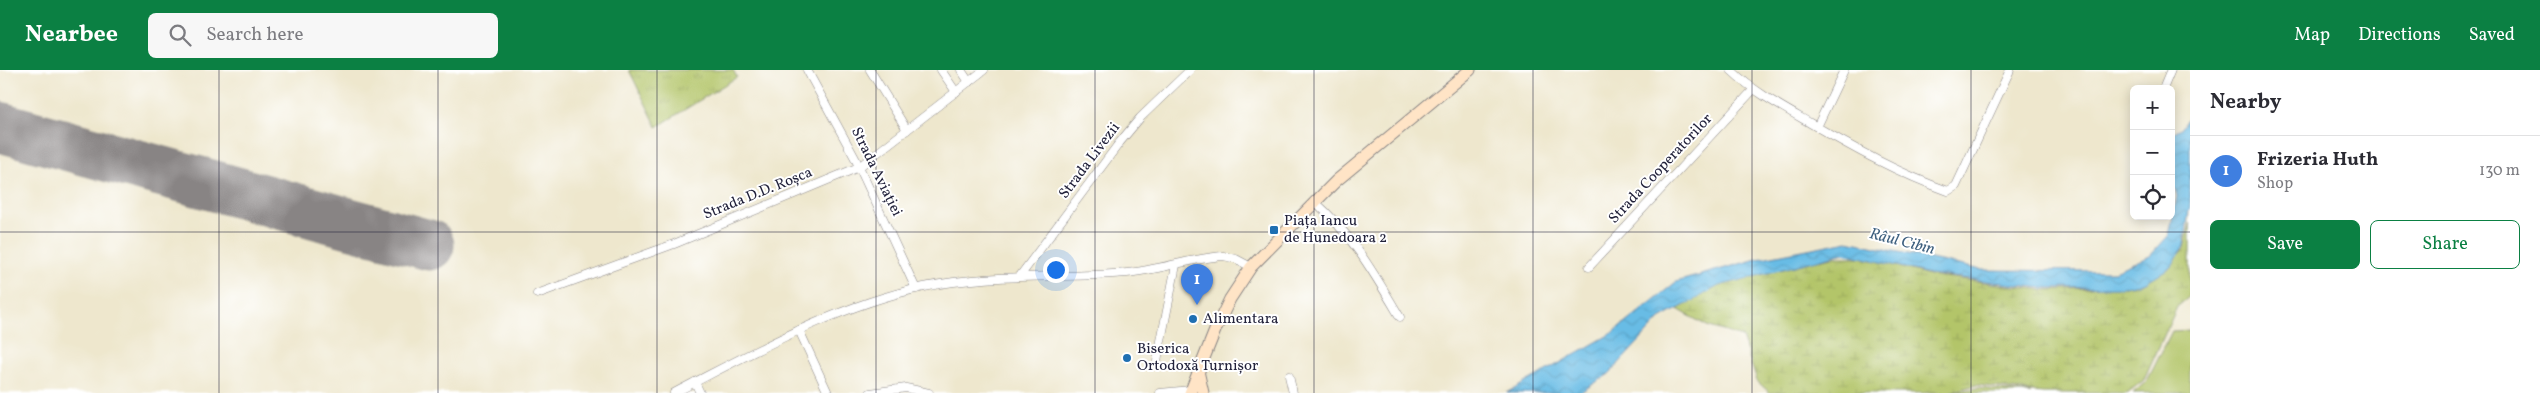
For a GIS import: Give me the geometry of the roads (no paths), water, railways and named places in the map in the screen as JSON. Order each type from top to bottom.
[{"type":"street","name":"Strada Aviației","points":[[807,70],[859,167],[916,289]]},
{"type":"street","points":[[870,70],[907,130]]},
{"type":"street","points":[[940,70],[956,92]]},
{"type":"street","points":[[961,70],[969,82]]},
{"type":"street","name":"Strada D.D. Roșca","points":[[537,294],[674,244],[859,167],[984,70]]},
{"type":"street","name":"Strada Livezii","points":[[1020,276],[1120,142],[1140,118],[1190,70]]},
{"type":"street","points":[[1160,393],[1191,391],[1226,307],[1251,266],[1314,201],[1470,70]]},
{"type":"street","points":[[1817,127],[1844,70]]},
{"type":"street","points":[[1733,71],[1753,90],[1893,170],[1948,191],[1953,190],[2010,70]]},
{"type":"street","points":[[2165,85],[2171,70]]},
{"type":"street","name":"Strada Cooperatorilor","points":[[1589,267],[1753,90]]},
{"type":"street","points":[[1314,201],[1335,221],[1353,243],[1400,317]]},
{"type":"street","points":[[674,393],[799,330],[849,309],[916,289],[988,277],[1128,273],[1224,256],[1251,266]]},
{"type":"street","points":[[1157,361],[1176,265]]},
{"type":"street","points":[[799,330],[828,393]]},
{"type":"street","points":[[1198,371],[1203,393]]},
{"type":"street","points":[[1289,376],[1293,393]]},
{"type":"street","points":[[695,382],[700,393]]},
{"type":"street","points":[[870,393],[906,388],[929,393]]},
{"type":"water","points":[[2190,115],[2190,203],[2184,245],[2172,266],[2146,282],[2126,287],[2043,288],[1929,274],[1844,253],[1719,286],[1660,319],[1609,374],[1579,393],[1507,393],[1614,332],[1676,282],[1757,259],[1848,241],[1982,270],[2114,271],[2150,256],[2169,235],[2172,220],[2175,220],[2177,196],[2175,189],[2175,132],[2181,128]]},
{"type":"place","name":"Piața Iancu de Hunedoara 2","points":[[1274,230]]},
{"type":"place","name":"Frizeria Huth","points":[[1197,305]]},
{"type":"place","name":"Alimentara","points":[[1193,319]]},
{"type":"place","name":"Biserica Ortodoxă Turnișor","points":[[1127,358]]},
{"type":"water label","name":"Râul Cibin","points":[[1902,242]]}]
